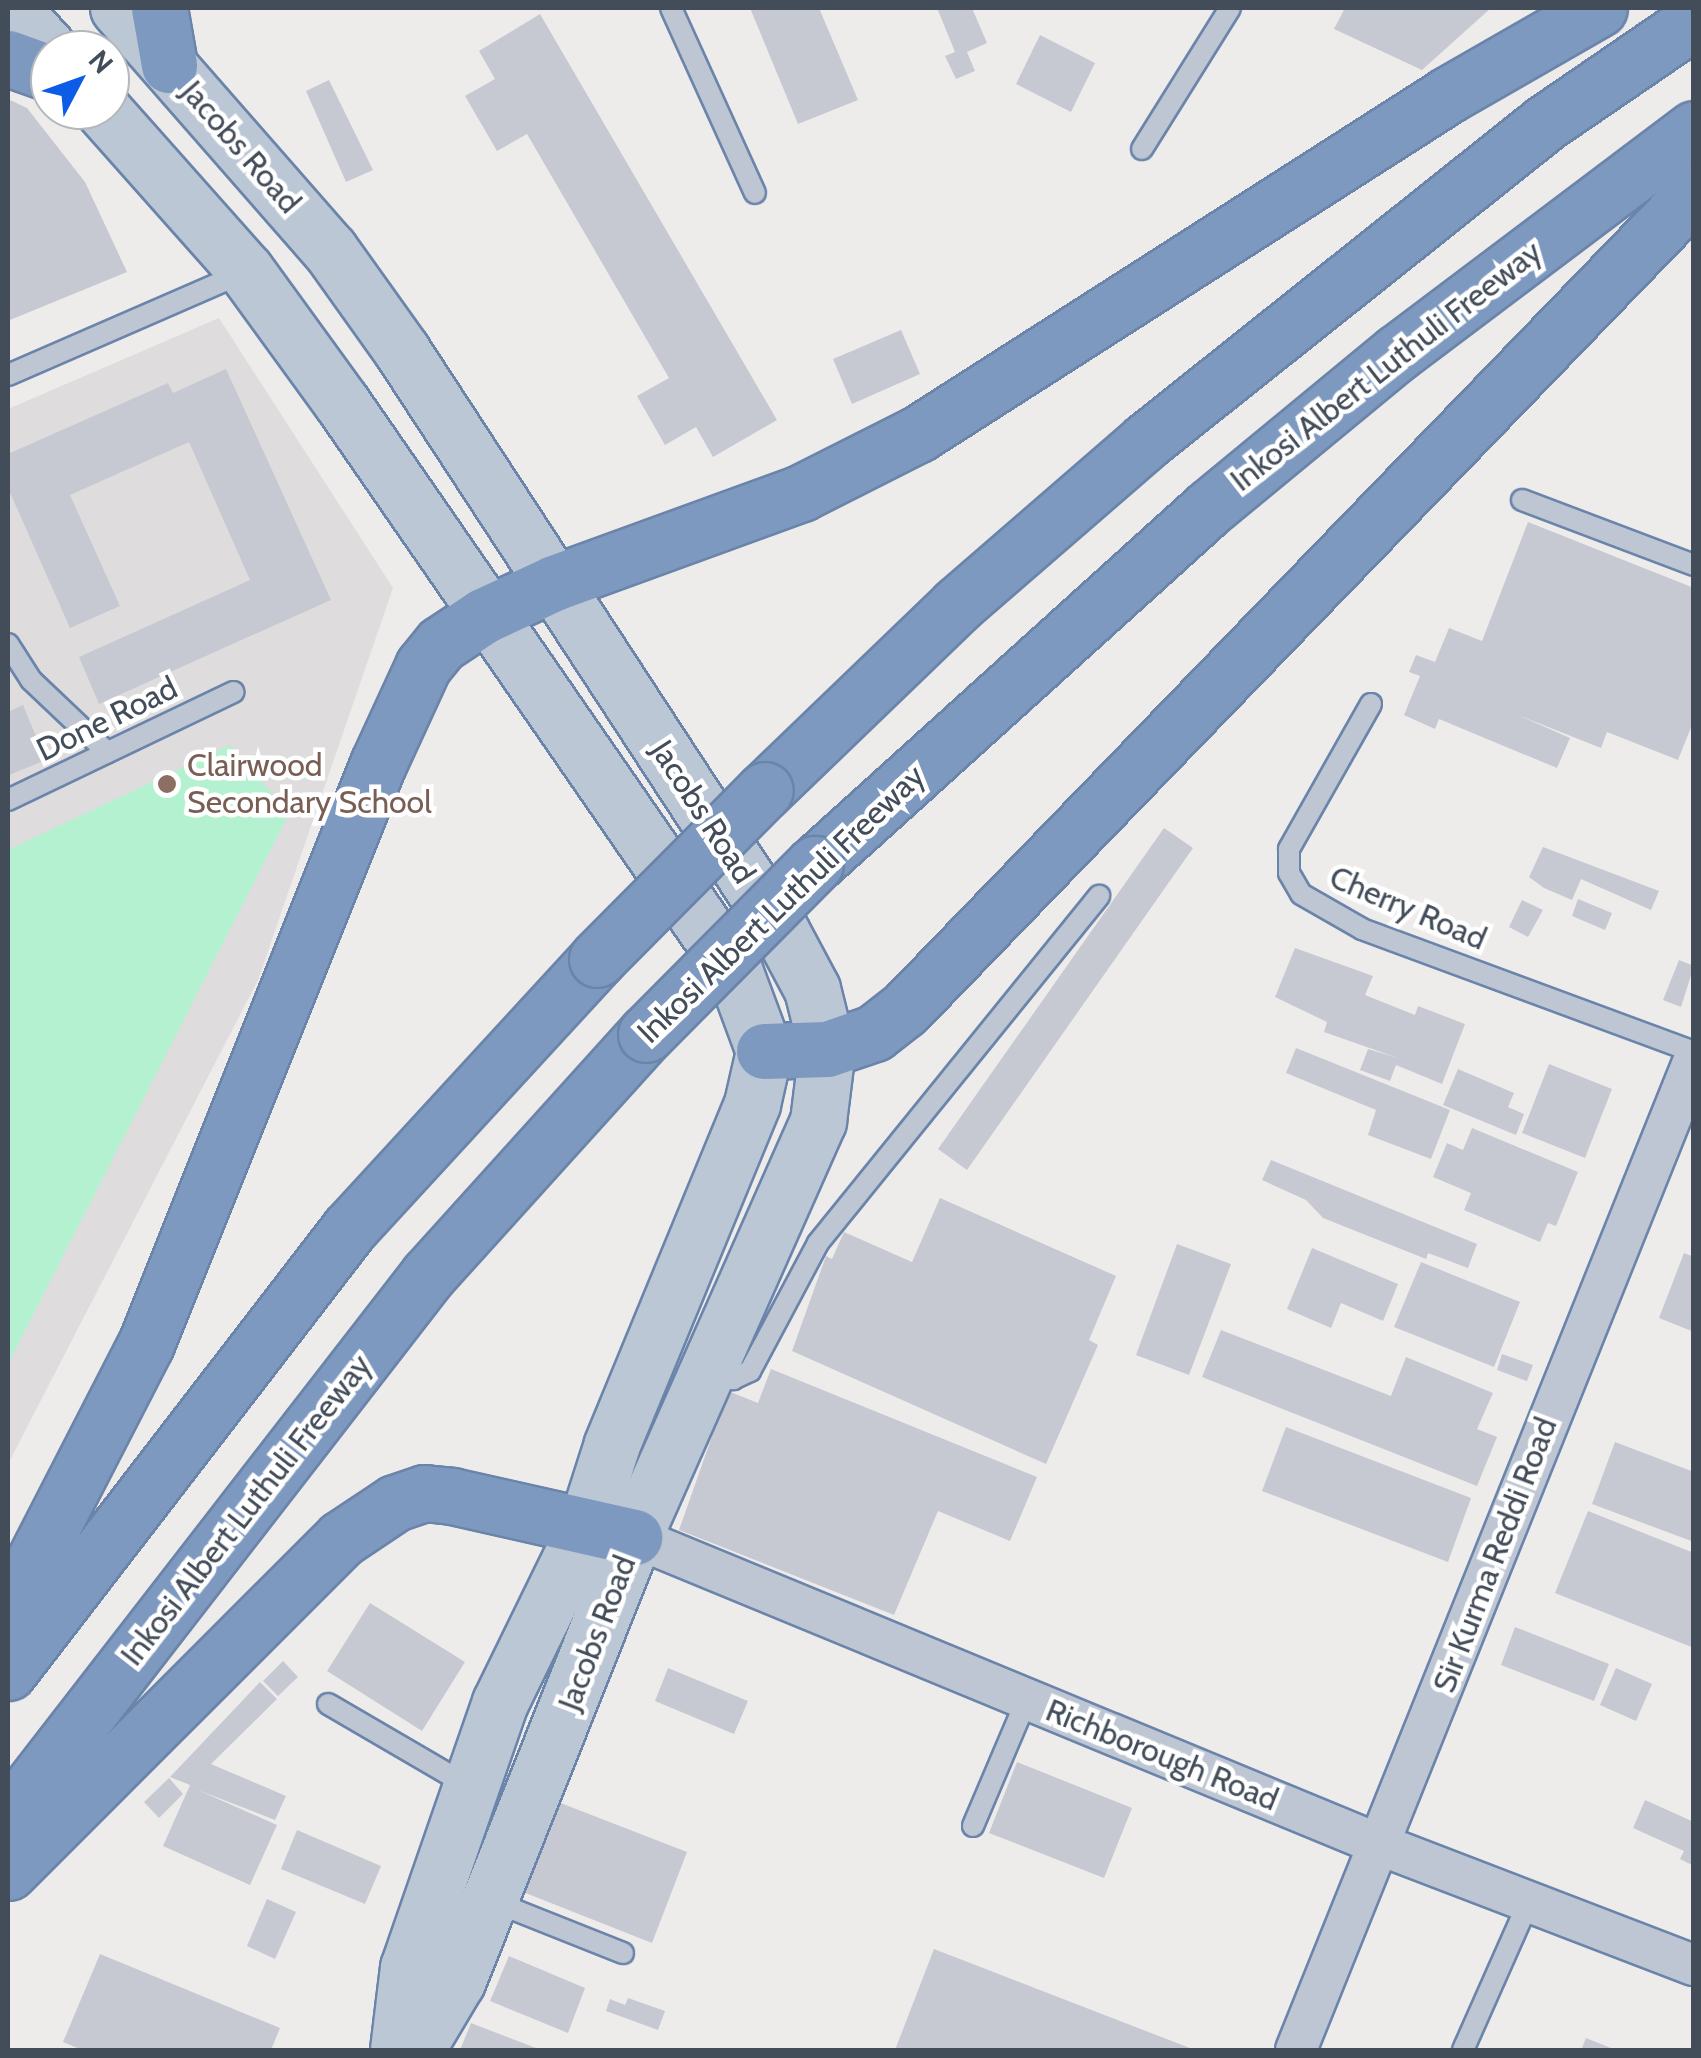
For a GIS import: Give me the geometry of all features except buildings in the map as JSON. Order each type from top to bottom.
[{"type":"highway","points":[[159,8],[169,64]]},
{"type":"highway","points":[[8,1612],[146,1344],[423,666],[441,644],[483,616],[554,584],[801,493],[918,434],[1448,95],[1599,8]]},
{"type":"highway","points":[[8,1672],[349,1229],[597,959],[764,790],[958,606],[1146,442],[1546,124],[1694,21]]},
{"type":"highway","name":"Inkosi Albert Luthuli Freeway","points":[[8,1817],[428,1275],[646,1034],[816,864],[1210,506],[1398,353],[1694,129]]},
{"type":"highway","points":[[764,1052],[827,1049],[874,1033],[905,1008],[1694,192]]},
{"type":"highway","points":[[8,1872],[341,1539],[395,1503],[424,1493],[610,1533]]},
{"type":"street","points":[[12,8],[32,30]]},
{"type":"street","name":"Jacobs Road","points":[[118,8],[330,250],[781,931],[812,989],[827,1049],[818,1120],[756,1317],[710,1374],[500,1702],[471,1787],[457,1981],[416,2050]]},
{"type":"street","name":"Jacobs Road","points":[[121,130],[246,272],[734,970],[764,1052],[752,1104],[612,1444],[610,1533],[465,1889],[408,1967],[398,2050]]},
{"type":"street","name":"Sir Kurma Reddi Road","points":[[1296,2050],[1694,1060]]},
{"type":"street","name":"Richborough Road","points":[[610,1533],[1378,1844],[1694,1965]]},
{"type":"lane","points":[[671,8],[754,193]]},
{"type":"lane","points":[[1142,149],[1230,8]]},
{"type":"lane","points":[[8,375],[246,272]]},
{"type":"lane","points":[[1522,500],[1694,566]]},
{"type":"lane","points":[[8,644],[32,680],[108,752]]},
{"type":"lane","name":"Done Road","points":[[8,800],[233,692]]},
{"type":"lane","name":"Cherry Road","points":[[1371,704],[1290,849],[1289,873],[1301,894],[1362,929],[1694,1052]]},
{"type":"lane","points":[[756,1317],[1099,896]]},
{"type":"lane","points":[[973,1826],[1026,1701]]},
{"type":"lane","points":[[328,1704],[471,1787]]},
{"type":"lane","points":[[465,1889],[623,1953]]},
{"type":"lane","points":[[1462,2050],[1529,1901]]},
{"type":"shaded area","name":"Clairwood Secondary School","points":[[219,318],[393,588],[258,980],[8,1464],[8,409]]},
{"type":"green space","points":[[230,745],[289,814],[8,1364],[8,850]]},
{"type":"place","name":"Clairwood Secondary School","points":[[167,784]]}]
